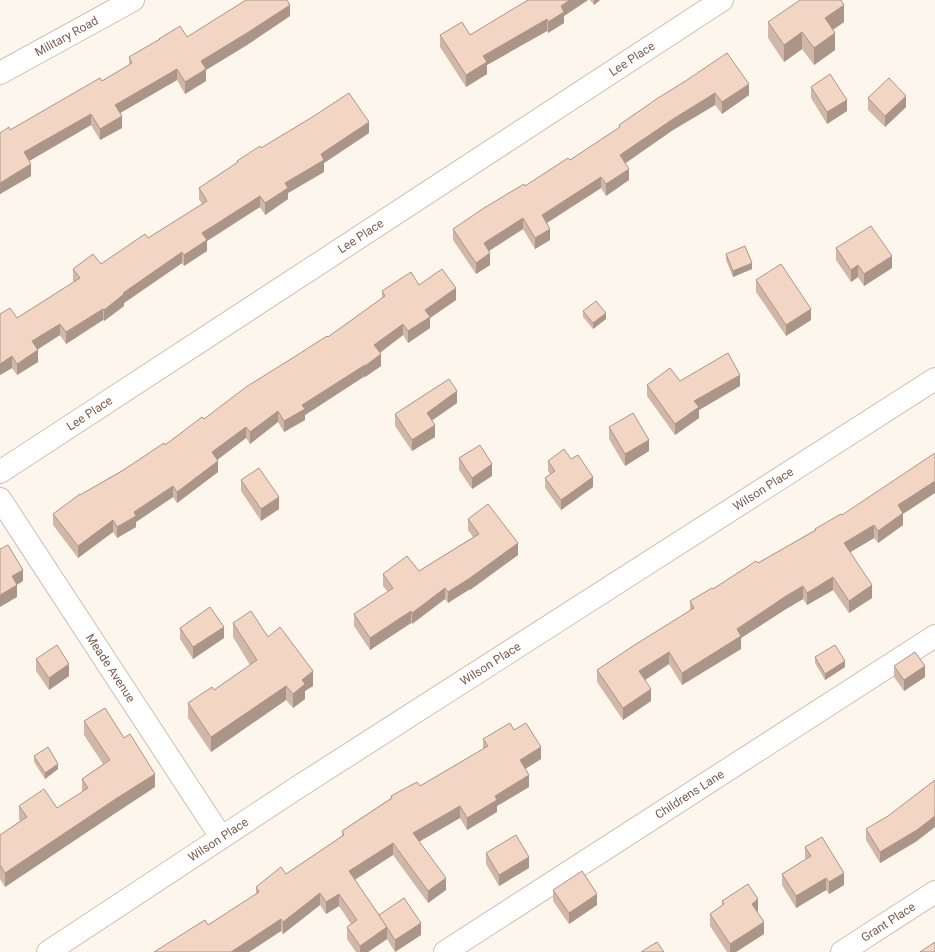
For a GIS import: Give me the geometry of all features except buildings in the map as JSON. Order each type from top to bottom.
[{"type":"street","name":"Military Road","points":[[0,73],[133,0]]},
{"type":"street","name":"Lee Place","points":[[0,472],[722,0]]},
{"type":"street","name":"Wilson Place","points":[[48,952],[221,837],[935,379]]},
{"type":"street","name":"Meade Avenue","points":[[0,499],[221,837]]},
{"type":"street","name":"Childrens Lane","points":[[445,952],[935,636]]},
{"type":"street","name":"Grant Place","points":[[842,952],[935,892]]}]
